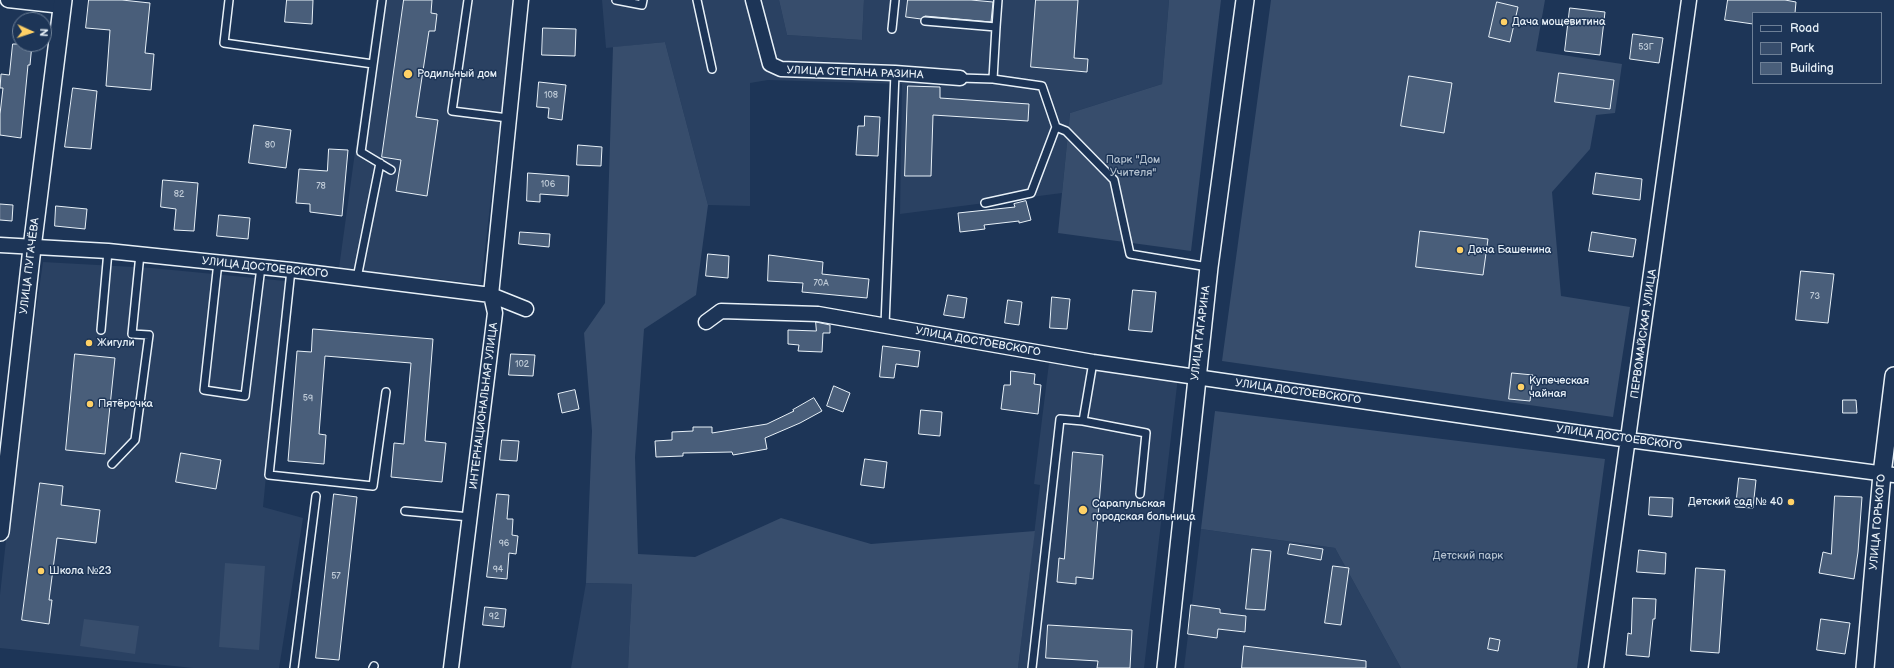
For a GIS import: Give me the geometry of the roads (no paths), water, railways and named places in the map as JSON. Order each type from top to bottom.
[{"type":"street","points":[[8,0],[62,3]]},
{"type":"street","name":"ИНТЕРНАЦИОНАЛЬНАЯ УЛИЦА","points":[[451,668],[495,313],[491,295],[521,0]]},
{"type":"street","name":"УЛИЦА СТЕПАНА РАЗИНА","points":[[753,0],[770,64],[781,70],[894,73],[960,78]]},
{"type":"street","name":"УЛИЦА ГАГАРИНА","points":[[1166,668],[1196,377],[1244,0]]},
{"type":"street","name":"ПЕРВОМАЙСКАЯ УЛИЦА","points":[[1596,668],[1629,440],[1689,0]]},
{"type":"street","name":"УЛИЦА ПУГАЧЁВА","points":[[0,532],[32,248],[62,3]]},
{"type":"street","name":"УЛИЦА ДОСТОЕВСКОГО","points":[[0,245],[32,248],[57,247],[108,251],[357,278],[491,295],[526,309]]},
{"type":"street","name":"УЛИЦА ДОСТОЕВСКОГО","points":[[706,322],[721,311],[818,314],[1093,362],[1629,440],[1888,475]]},
{"type":"street","name":"УЛИЦА ГОРЬКОГО","points":[[1865,668],[1888,475],[1894,376]]},
{"type":"lane","points":[[229,0],[224,43],[373,64]]},
{"type":"lane","points":[[382,0],[361,152],[391,170]]},
{"type":"lane","points":[[468,0],[452,111],[508,118]]},
{"type":"lane","points":[[616,0],[642,5],[643,0]]},
{"type":"lane","points":[[697,0],[712,69]]},
{"type":"lane","points":[[892,29],[895,0]]},
{"type":"lane","points":[[993,79],[998,0]]},
{"type":"lane","points":[[925,21],[996,27]]},
{"type":"lane","points":[[885,325],[894,73]]},
{"type":"lane","points":[[960,78],[993,79],[1042,86],[1056,127],[1031,193],[985,203]]},
{"type":"lane","points":[[1056,127],[1066,131],[1114,180],[1130,254],[1209,267]]},
{"type":"lane","points":[[357,278],[380,164]]},
{"type":"lane","points":[[101,330],[108,251]]},
{"type":"lane","points":[[112,464],[135,440],[148,335],[132,334],[140,254]]},
{"type":"lane","points":[[218,262],[204,390],[245,396],[261,267]]},
{"type":"lane","points":[[291,270],[269,476],[373,486],[386,392]]},
{"type":"lane","points":[[1082,421],[1093,362]]},
{"type":"lane","points":[[1032,668],[1060,419],[1082,421],[1146,433],[1140,494]]},
{"type":"lane","points":[[294,668],[316,496]]},
{"type":"lane","points":[[405,511],[470,517]]},
{"type":"place","name":"Дача мощевитина","points":[[1504,22]]},
{"type":"place","name":"Родильный дом","points":[[408,74]]},
{"type":"place","name":"Дача Башенина","points":[[1460,250]]},
{"type":"place","name":"Жигули","points":[[89,343]]},
{"type":"place","name":"Купеческая чайная","points":[[1521,387]]},
{"type":"place","name":"Пятёрочка","points":[[90,404]]},
{"type":"place","name":"Детский сад № 40","points":[[1791,502]]},
{"type":"place","name":"Сарапульская городская больница","points":[[1083,510]]},
{"type":"place","name":"Школа №23","points":[[41,571]]},
{"type":"park label","name":"Парк \"Дом Учителя\"","points":[[1133,166]]},
{"type":"park label","name":"Детский парк","points":[[1468,556]]}]
